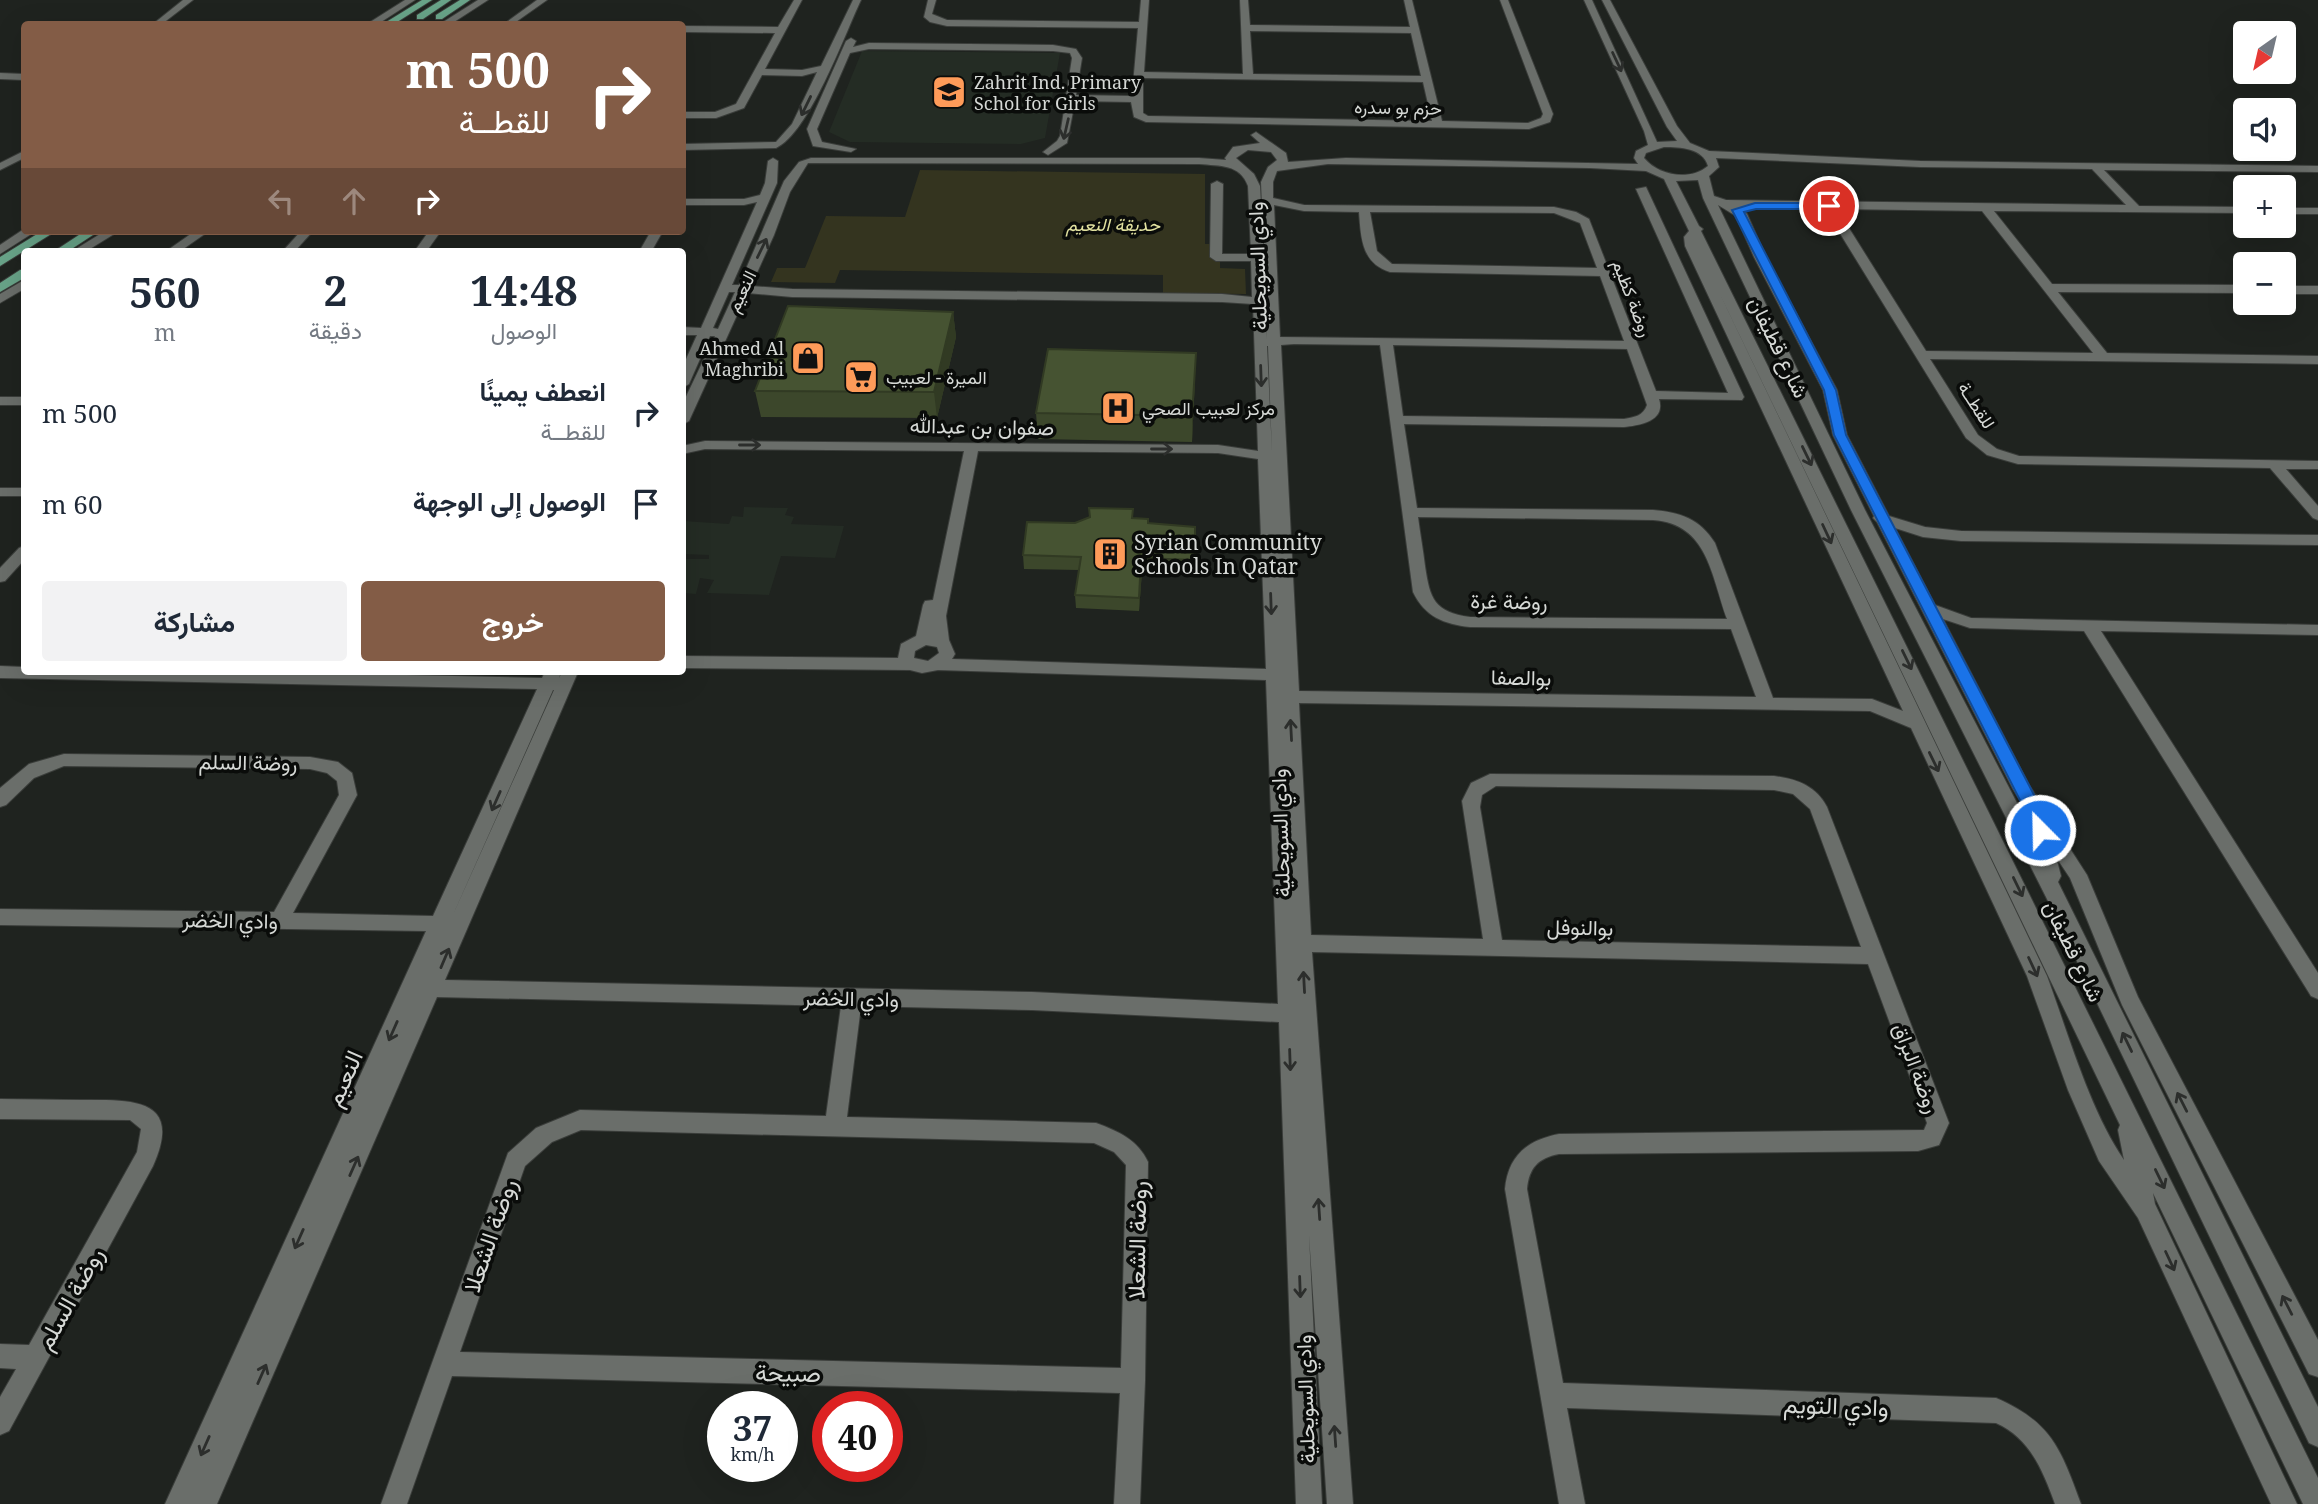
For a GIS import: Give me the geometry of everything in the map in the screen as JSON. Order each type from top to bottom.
[{"type":"main road","points":[[393,21],[428,0]]},
{"type":"main road","points":[[413,21],[447,0]]},
{"type":"main road","points":[[433,21],[466,0]]},
{"type":"main road","points":[[23,248],[44,235]]},
{"type":"main road","points":[[65,248],[87,235]]},
{"type":"main road","points":[[0,262],[21,249]]},
{"type":"main road","points":[[0,288],[21,275]]},
{"type":"street","points":[[162,21],[189,0]]},
{"type":"street","points":[[171,21],[198,0]]},
{"type":"street","points":[[377,21],[411,0]]},
{"type":"street","points":[[450,21],[484,0]]},
{"type":"street","points":[[512,21],[543,0]]},
{"type":"street","points":[[686,115],[716,115],[736,109],[798,0]]},
{"type":"street","points":[[778,144],[797,125],[857,0]]},
{"type":"street","points":[[810,143],[812,129],[867,0]]},
{"type":"street","points":[[932,0],[927,15],[933,20],[1007,24],[1142,25]]},
{"type":"street","points":[[1071,99],[1136,99],[1145,0]]},
{"type":"street","points":[[1244,0],[1248,76]]},
{"type":"street","points":[[1408,0],[1438,125]]},
{"type":"street","name":"حزم بو سدره","points":[[1136,99],[1138,115],[1150,120],[1529,126],[1546,120],[1548,114],[1504,0]]},
{"type":"street","points":[[1588,0],[1653,146]]},
{"type":"street","points":[[1606,0],[1669,120],[1686,146]]},
{"type":"street","points":[[1002,47],[1007,24]]},
{"type":"street","points":[[1245,28],[1414,30]]},
{"type":"street","points":[[686,29],[780,30]]},
{"type":"street","points":[[847,51],[861,47],[1002,47],[1059,48],[1075,53],[1064,139],[1048,152]]},
{"type":"street","points":[[758,72],[802,73],[824,68]]},
{"type":"street","points":[[802,73],[819,79]]},
{"type":"street","points":[[1138,75],[1426,79]]},
{"type":"street","points":[[0,76],[21,77]]},
{"type":"street","points":[[1256,123],[1256,135],[1275,159]]},
{"type":"street","points":[[1236,166],[1230,158],[1256,135]]},
{"type":"street","points":[[686,147],[810,143],[841,149],[1192,155],[1240,149],[1275,159],[1306,163],[1579,164],[1647,168],[1668,175],[1687,177],[1744,163],[2318,169]]},
{"type":"street","name":"النعيم","points":[[686,378],[740,293],[765,244],[788,181],[822,151],[810,143]]},
{"type":"street","name":"النعيم","points":[[686,410],[713,334],[724,292],[773,179],[768,151],[778,144]]},
{"type":"street","points":[[769,160],[786,164],[1199,161],[1259,170],[1275,159],[1328,156],[1639,155],[1653,146],[1686,146],[1706,154],[1920,163]]},
{"type":"street","name":"شارع قطيفان","points":[[1706,154],[1713,160],[1703,186],[1734,208],[1830,390],[1840,435],[2035,812],[2059,843],[2078,875],[2129,999],[2318,1365]]},
{"type":"street","points":[[0,167],[21,155]]},
{"type":"street","points":[[1639,155],[1640,161],[1647,168]]},
{"type":"street","points":[[686,157],[747,158]]},
{"type":"street","name":"وادي السويحلية","points":[[1275,159],[1267,181],[1269,208],[1265,299],[1297,1014],[1309,1504]]},
{"type":"street","points":[[1353,162],[1357,169],[1370,173],[1522,174]]},
{"type":"street","name":"وادي السويحلية","points":[[1236,166],[1250,176],[1254,186],[1257,258],[1265,299]]},
{"type":"street","points":[[2095,166],[2136,209]]},
{"type":"street","name":"شارع قطيفان","points":[[1668,175],[2317,1504]]},
{"type":"street","points":[[1217,184],[1216,257],[1257,258]]},
{"type":"street","points":[[1398,420],[1632,423],[1651,414],[1654,405],[1651,395],[1737,397],[1642,189]]},
{"type":"street","points":[[686,202],[762,203]]},
{"type":"street","points":[[1745,272],[1750,267],[1750,261],[1739,235],[1734,208],[1829,206],[2233,210]]},
{"type":"street","name":"للقطــة","points":[[1829,206],[1973,438],[1986,449],[2008,458],[2318,465]]},
{"type":"street","name":"روضة كظيم","points":[[1269,208],[1280,211],[1304,208],[1554,210],[1572,214],[1587,226],[1651,395]]},
{"type":"street","points":[[1364,208],[1370,254],[1374,261],[1390,268],[1605,272]]},
{"type":"street","name":"شارع قطيفان","points":[[1734,208],[1745,272],[1858,510],[2056,897],[2318,1434]]},
{"type":"street","points":[[1986,208],[2103,357]]},
{"type":"street","points":[[2296,211],[2318,211]]},
{"type":"street","name":"شارع قطيفان","points":[[1696,229],[1690,237],[1691,246],[2037,976],[2078,1090],[2108,1154],[2146,1210],[2284,1504]]},
{"type":"street","points":[[0,250],[24,235]]},
{"type":"street","points":[[83,248],[106,235]]},
{"type":"street","points":[[177,248],[197,235]]},
{"type":"street","points":[[292,248],[303,235]]},
{"type":"street","points":[[0,299],[21,286]]},
{"type":"street","points":[[2049,288],[2233,289]]},
{"type":"street","points":[[2296,290],[2318,290]]},
{"type":"street","points":[[724,292],[1265,299]]},
{"type":"street","points":[[686,333],[713,334]]},
{"type":"street","points":[[1267,340],[1632,345]]},
{"type":"street","name":"روضة غرة","points":[[1385,342],[1421,592],[1424,601],[1442,616],[1470,622],[1736,624]]},
{"type":"street","points":[[1923,355],[2318,360]]},
{"type":"street","points":[[1799,383],[1834,406]]},
{"type":"street","points":[[0,401],[21,401]]},
{"type":"street","name":"صفوان بن عبدالله","points":[[686,449],[705,445],[1229,450],[1272,458]]},
{"type":"street","points":[[923,639],[967,447]]},
{"type":"street","points":[[942,652],[938,616],[967,447]]},
{"type":"street","points":[[2274,464],[2318,515]]},
{"type":"street","points":[[0,492],[21,492]]},
{"type":"street","points":[[1858,510],[1923,532],[1961,536],[2318,540]]},
{"type":"street","points":[[1410,512],[1653,515],[1677,519],[1697,529],[1704,536],[1767,703]]},
{"type":"street","points":[[1906,564],[1907,555],[1923,542],[1961,536]]},
{"type":"street","points":[[0,577],[21,554]]},
{"type":"street","points":[[1928,608],[1970,622],[2317,631]]},
{"type":"street","points":[[1944,639],[1950,630],[1970,622]]},
{"type":"street","points":[[2088,624],[2318,990]]},
{"type":"street","points":[[923,639],[942,652],[1281,670]]},
{"type":"street","points":[[907,658],[911,644],[923,639]]},
{"type":"street","points":[[686,655],[907,658],[927,667],[942,652]]},
{"type":"street","points":[[686,662],[907,658]]},
{"type":"street","points":[[0,672],[21,672]]},
{"type":"street","points":[[279,675],[559,678]]},
{"type":"street","name":"النعيم","points":[[204,1504],[422,988],[559,678]]},
{"type":"street","points":[[1872,705],[1892,697],[1898,687]]},
{"type":"street","name":"بوالصفا","points":[[1282,697],[1872,705],[1895,712],[1915,723]]},
{"type":"street","name":"روضة السلم","points":[[0,800],[23,775],[43,765],[64,760],[310,763],[332,767],[346,778],[348,795],[279,921]]},
{"type":"street","name":"روضة البراق","points":[[1494,948],[1471,807],[1472,794],[1480,783],[1496,779],[1789,785],[1804,792],[1815,802],[1936,1117],[1937,1129],[1931,1138],[1918,1141],[1559,1144],[1542,1146],[1525,1158],[1517,1178],[1516,1189],[1572,1504]]},
{"type":"street","points":[[2035,812],[2051,866],[2056,897]]},
{"type":"street","name":"وادي الخضر","points":[[0,917],[410,922],[450,925]]},
{"type":"street","name":"بوالنوفل","points":[[1294,943],[1875,956]]},
{"type":"street","name":"النعيم","points":[[178,1504],[422,988]]},
{"type":"street","name":"وادي الخضر","points":[[422,988],[1032,1001],[1297,1014]]},
{"type":"street","points":[[835,1127],[852,998]]},
{"type":"street","name":"وادي السويحلية","points":[[1297,1014],[1340,1504]]},
{"type":"street","points":[[2123,1102],[2146,1210]]},
{"type":"street","name":"روضة السلم","points":[[0,1109],[131,1110],[142,1114],[150,1122],[153,1133],[145,1160],[0,1422]]},
{"type":"street","name":"روضة الشعلا","points":[[394,1504],[516,1160],[544,1135],[580,1121],[1096,1133],[1122,1145],[1137,1162],[1133,1381],[1127,1504]]},
{"type":"street","points":[[0,1356],[36,1357]]},
{"type":"street","name":"صبيحة","points":[[444,1364],[1133,1381]]},
{"type":"street","name":"وادي التويم","points":[[1553,1395],[1996,1411],[2010,1416],[2037,1436],[2047,1450],[2068,1504]]},
{"type":"shaded area","name":"Zahrit Ind. Primary Schol for Girls","points":[[862,51],[1060,53],[1045,138],[1021,144],[850,142],[829,132]]},
{"type":"shaded area","points":[[744,507],[788,508],[785,515],[794,517],[791,524],[844,526],[835,558],[781,556],[769,595],[707,593],[714,580],[700,578],[696,594],[686,593],[686,559],[709,559],[709,555],[686,554],[686,521],[729,524],[732,516],[743,517]]},
{"type":"green space","name":"حديقة النعيم","points":[[920,170],[1205,174],[1205,244],[1220,244],[1220,268],[1245,269],[1246,294],[1163,293],[1163,275],[840,270],[835,283],[771,282],[777,268],[805,268],[826,216],[905,217]]},
{"type":"building","name":"الميرة - لعبيب","points":[[788,306],[953,312],[934,392],[755,391]]},
{"type":"building","points":[[1048,349],[1196,353],[1192,416],[1036,413]]},
{"type":"building","name":"Syrian Community Schools In Qatar","points":[[1089,508],[1133,509],[1132,518],[1148,519],[1148,523],[1195,527],[1195,560],[1141,558],[1139,598],[1075,595],[1081,557],[1023,555],[1027,522],[1075,523],[1090,517]]},
{"type":"place","name":"Zahrit Ind. Primary Schol for Girls","points":[[949,92]]},
{"type":"place","name":"Ahmed Al Maghribi","points":[[808,358]]},
{"type":"place","name":"الميرة - لعبيب","points":[[861,377]]},
{"type":"place","name":"مركز لعبيب الصحي","points":[[1118,408]]},
{"type":"place","name":"Syrian Community Schools In Qatar","points":[[1110,554]]},
{"type":"route","points":[[1829,206],[1755,206],[1738,210],[1780,297],[1830,390],[1840,435],[2035,812],[2040,830]]}]
